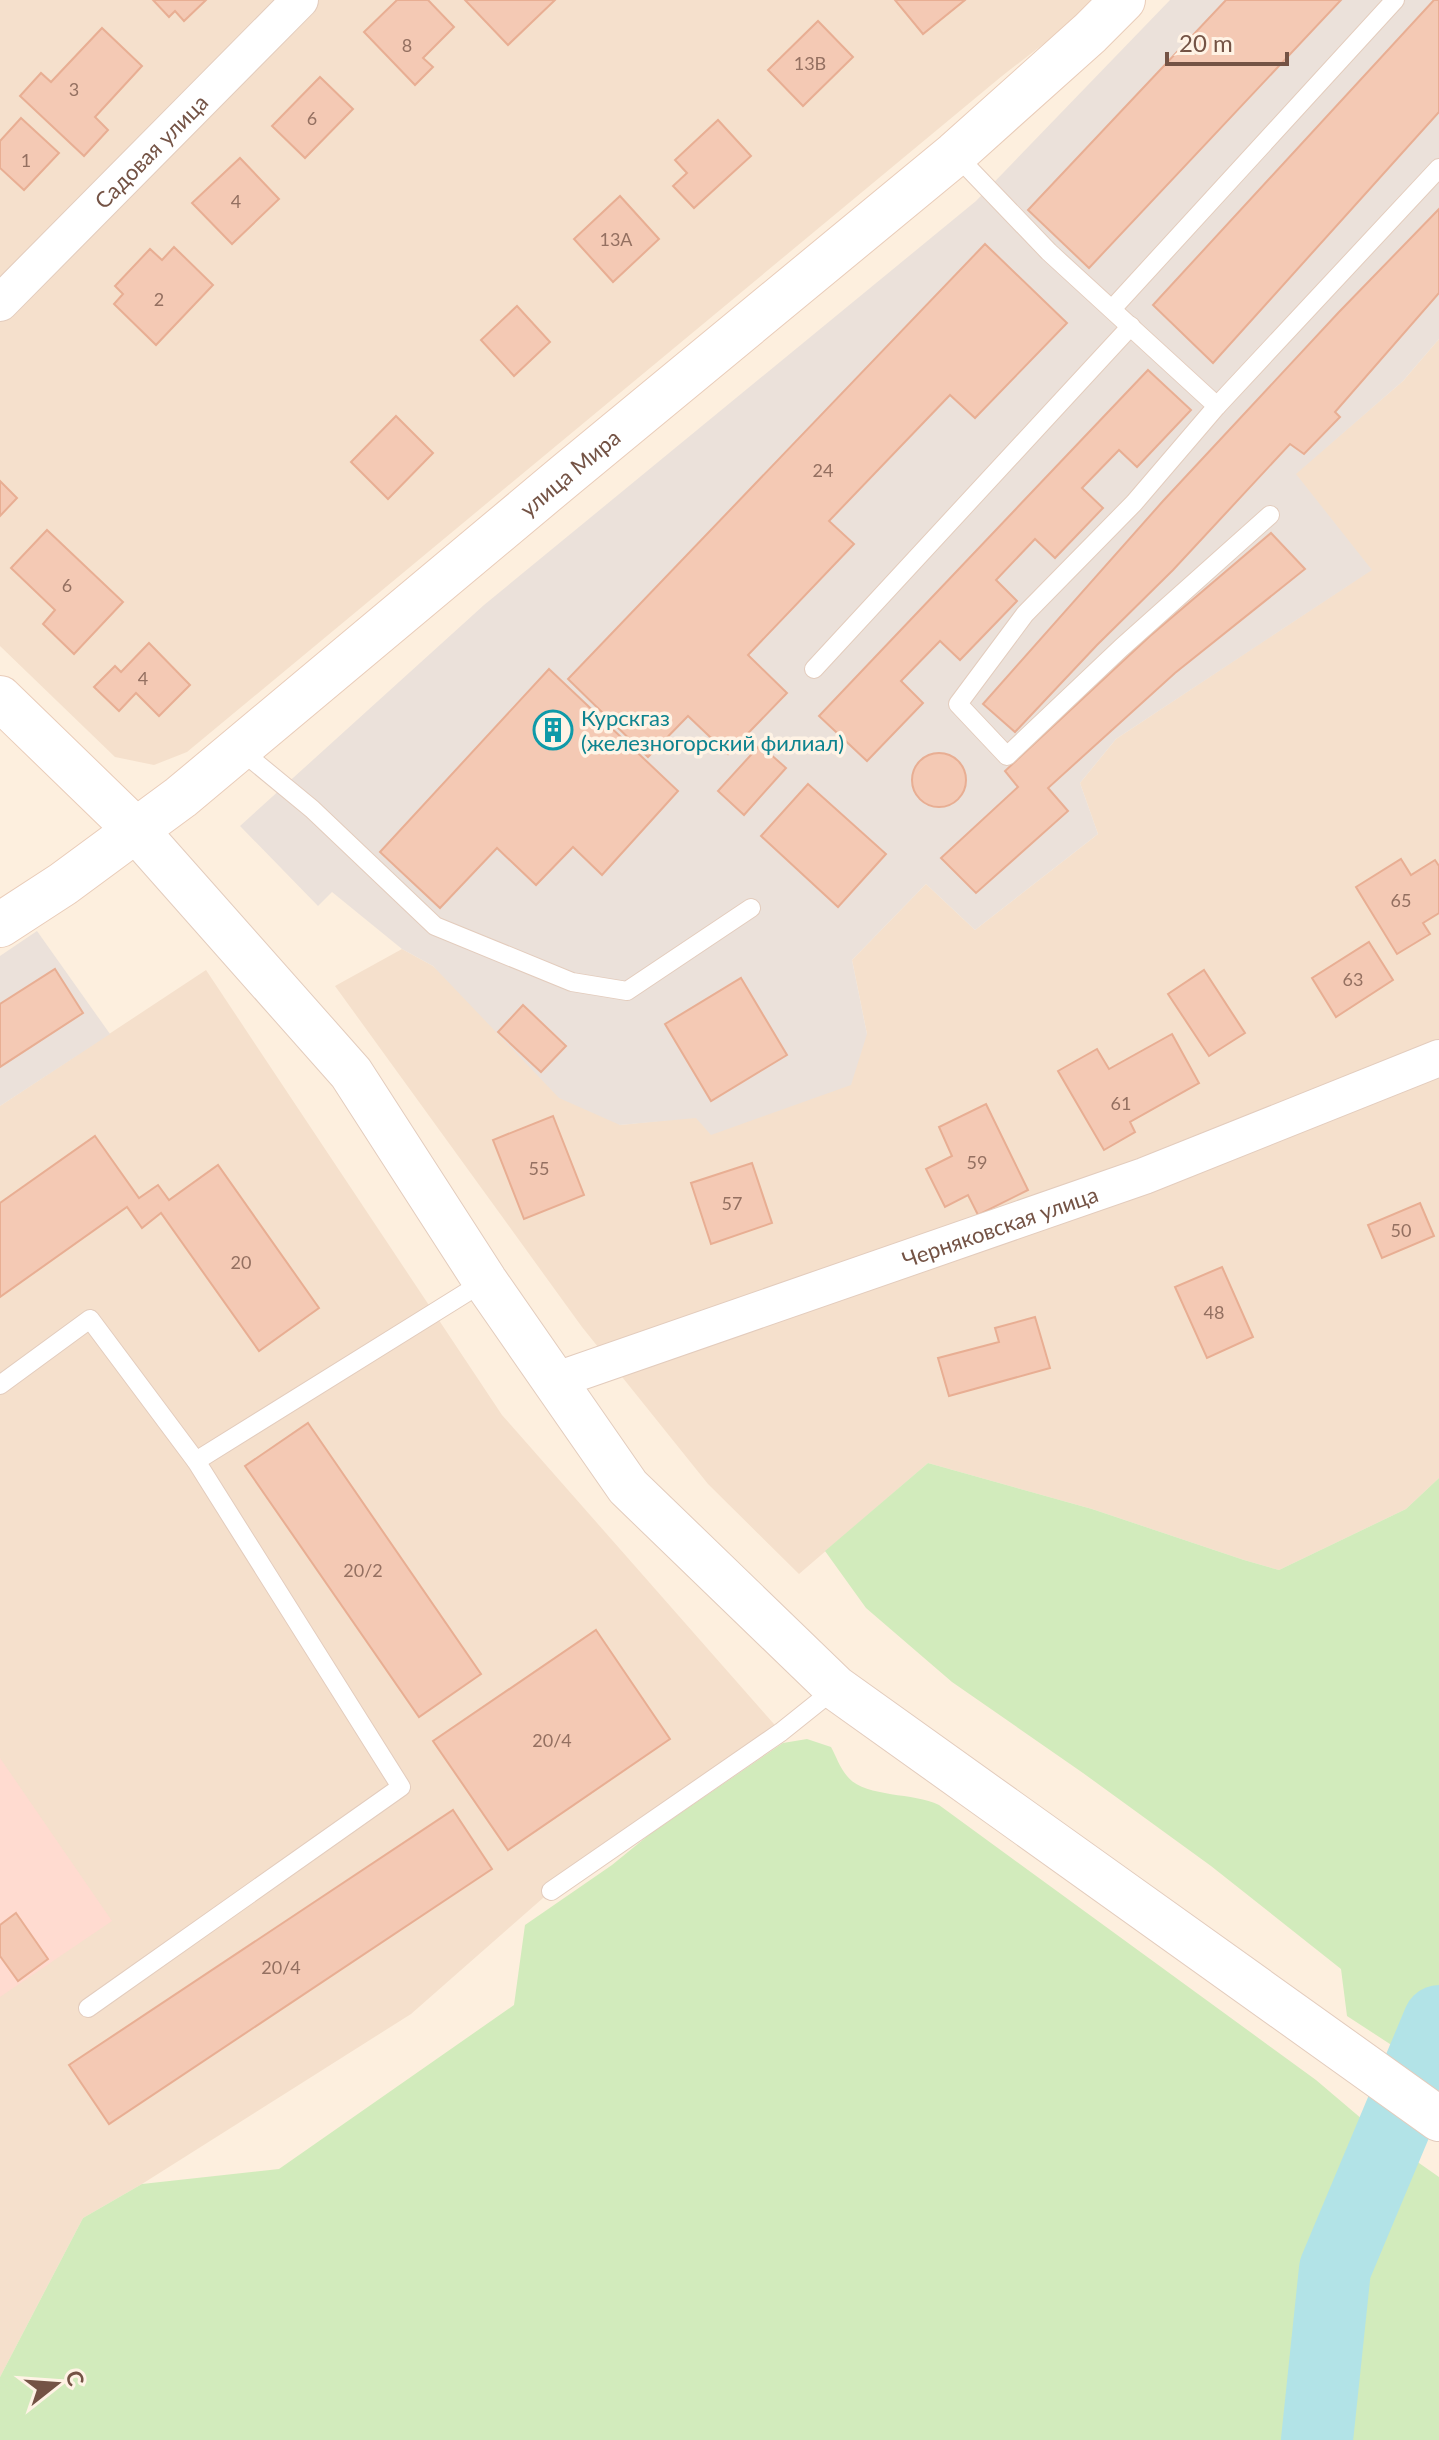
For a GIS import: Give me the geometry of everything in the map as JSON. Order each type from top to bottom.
[{"type":"street","name":"Садовая улица","points":[[0,303],[300,0]]},
{"type":"street","name":"улица Мира","points":[[0,925],[63,884],[181,797],[955,154],[1123,0]]},
{"type":"street","points":[[0,698],[135,829],[351,1073],[485,1281],[628,1487],[836,1688],[1439,2119]]},
{"type":"street","name":"Черняковская улица","points":[[554,1381],[1144,1176],[1439,1058]]},
{"type":"lane","points":[[1112,309],[1395,0]]},
{"type":"lane","points":[[955,154],[1049,252],[1217,406]]},
{"type":"lane","points":[[1270,515],[1121,648],[1007,756],[958,704],[1025,614],[1134,503],[1217,406],[1439,168]]},
{"type":"lane","points":[[814,669],[1131,326]]},
{"type":"lane","points":[[238,748],[312,809],[435,926],[572,982],[627,991],[751,908]]},
{"type":"lane","points":[[196,1461],[485,1281]]},
{"type":"lane","points":[[0,1385],[90,1319],[196,1461],[401,1787],[88,2008]]},
{"type":"lane","points":[[551,1891],[781,1732],[836,1688]]},
{"type":"shaded area","points":[[0,0],[1094,0],[1073,21],[1002,76],[187,752],[154,765],[115,757],[0,646]]},
{"type":"shaded area","points":[[1170,0],[1439,0],[1439,339],[1403,381],[1296,474],[1372,570],[1116,739],[1080,783],[1098,834],[975,930],[926,884],[852,960],[867,1034],[851,1085],[711,1135],[696,1118],[620,1125],[559,1098],[433,966],[402,949],[332,892],[318,906],[240,826],[484,605],[976,201]]},
{"type":"shaded area","points":[[1439,339],[1439,1478],[1406,1509],[1279,1570],[1092,1509],[928,1463],[799,1574],[708,1484],[582,1327],[335,986],[402,949],[433,966],[620,1125],[696,1117],[867,1034],[852,960],[926,884],[975,930],[1098,834],[1080,783],[1116,739],[1371,570],[1295,474],[1403,381]]},
{"type":"shaded area","points":[[37,931],[110,1034],[0,1106],[0,956]]},
{"type":"shaded area","points":[[206,970],[502,1415],[781,1732],[551,1891],[411,2014],[83,2218],[0,2377],[0,1106]]},
{"type":"shaded area","points":[[0,1758],[112,1921],[0,1997]]},
{"type":"green space","points":[[928,1463],[1092,1509],[1279,1570],[1406,1509],[1439,1478],[1439,2076],[1347,2016],[1341,1969],[1211,1866],[952,1682],[866,1608],[825,1551]]},
{"type":"green space","points":[[807,1739],[831,1747],[845,1773],[865,1788],[939,1805],[1316,2080],[1389,2142],[1439,2177],[1439,2440],[0,2440],[0,2377],[83,2218],[142,2184],[279,2169],[514,2005],[525,1925],[783,1743]]},
{"type":"building","points":[[153,0],[206,0],[184,21],[175,11],[169,17]]},
{"type":"building","points":[[397,0],[428,0],[454,27],[423,58],[433,67],[415,85],[364,32]]},
{"type":"building","points":[[465,0],[555,0],[508,45]]},
{"type":"building","points":[[895,0],[965,0],[923,34]]},
{"type":"building","points":[[1226,0],[1341,0],[1089,268],[1028,210]]},
{"type":"building","points":[[1434,0],[1439,0],[1439,112],[1213,363],[1153,305]]},
{"type":"building","points":[[818,21],[853,57],[803,106],[768,70]]},
{"type":"building","points":[[102,28],[142,66],[95,117],[108,130],[84,156],[20,96],[41,73],[51,82]]},
{"type":"building","points":[[320,77],[353,109],[305,158],[272,126]]},
{"type":"building","points":[[21,118],[59,153],[24,190],[0,168],[0,141]]},
{"type":"building","points":[[718,120],[751,156],[694,208],[673,186],[687,173],[675,160]]},
{"type":"building","points":[[240,158],[279,199],[232,244],[192,203]]},
{"type":"building","points":[[620,196],[659,239],[613,282],[574,239]]},
{"type":"building","points":[[1439,209],[1439,293],[1335,412],[1340,417],[1304,454],[1290,444],[1015,732],[983,704],[1163,501]]},
{"type":"building","points":[[985,244],[1067,323],[975,418],[950,395],[829,521],[854,544],[748,655],[787,693],[728,754],[688,716],[648,757],[568,679]]},
{"type":"building","points":[[174,247],[213,285],[156,345],[114,304],[123,294],[115,286],[150,249],[162,260]]},
{"type":"building","points":[[517,306],[550,342],[514,376],[481,340]]},
{"type":"building","points":[[1148,370],[1191,410],[1137,467],[1119,450],[1082,488],[1103,508],[1055,558],[1035,539],[996,580],[1017,601],[960,660],[940,641],[901,681],[923,703],[867,761],[819,716]]},
{"type":"building","points":[[396,416],[433,453],[388,499],[351,462]]},
{"type":"building","points":[[0,481],[17,498],[0,516]]},
{"type":"building","points":[[47,530],[123,602],[74,654],[43,624],[55,610],[11,568]]},
{"type":"building","points":[[1271,533],[1305,569],[1175,673],[1048,788],[1068,811],[976,893],[941,858],[1018,787],[1005,771],[1150,636]]},
{"type":"building","points":[[149,643],[190,685],[159,716],[136,693],[119,711],[94,687],[115,666],[121,672]]},
{"type":"building","name":"Курскгаз (железногорский филиал)","points":[[549,669],[678,791],[602,875],[573,847],[536,885],[497,848],[440,908],[380,852]]},
{"type":"building","points":[[760,745],[786,768],[744,815],[718,791]]},
{"type":"building","points":[[939,753],[958,761],[966,780],[958,799],[939,807],[920,799],[912,780],[920,761]]},
{"type":"building","points":[[808,784],[886,854],[838,907],[761,836]]},
{"type":"building","points":[[1401,859],[1411,875],[1435,860],[1439,866],[1439,913],[1423,923],[1430,934],[1397,954],[1356,887]]},
{"type":"building","points":[[1369,942],[1393,980],[1336,1017],[1312,978]]},
{"type":"building","points":[[55,969],[83,1013],[0,1067],[0,1004]]},
{"type":"building","points":[[1204,970],[1245,1033],[1209,1056],[1168,994]]},
{"type":"building","points":[[741,978],[787,1055],[711,1101],[665,1024]]},
{"type":"building","points":[[523,1005],[566,1046],[541,1072],[498,1032]]},
{"type":"building","points":[[1172,1034],[1199,1083],[1130,1122],[1135,1132],[1104,1150],[1058,1071],[1097,1049],[1109,1069]]},
{"type":"building","points":[[986,1104],[1028,1190],[978,1215],[968,1195],[945,1207],[926,1169],[952,1156],[939,1127]]},
{"type":"building","points":[[553,1116],[584,1195],[524,1219],[493,1140]]},
{"type":"building","points":[[95,1136],[139,1198],[158,1185],[169,1200],[218,1165],[319,1308],[259,1351],[161,1213],[142,1228],[127,1207],[0,1297],[0,1203]]},
{"type":"building","points":[[752,1163],[772,1223],[711,1244],[691,1183]]},
{"type":"building","points":[[1420,1203],[1434,1236],[1382,1258],[1368,1225]]},
{"type":"building","points":[[1222,1267],[1253,1337],[1207,1358],[1175,1287]]},
{"type":"building","points":[[1035,1317],[1050,1368],[949,1396],[938,1358],[999,1342],[995,1328]]},
{"type":"building","points":[[308,1423],[481,1674],[419,1717],[245,1466]]},
{"type":"building","points":[[596,1630],[670,1739],[508,1850],[433,1741]]},
{"type":"building","points":[[453,1810],[492,1869],[109,2124],[69,2065]]},
{"type":"building","points":[[16,1913],[48,1959],[18,1981],[0,1956],[0,1925]]},
{"type":"waterway","points":[[1317,2440],[1335,2269],[1439,2021]]},
{"type":"place","name":"Курскгаз (железногорский филиал)","points":[[553,730]]}]
